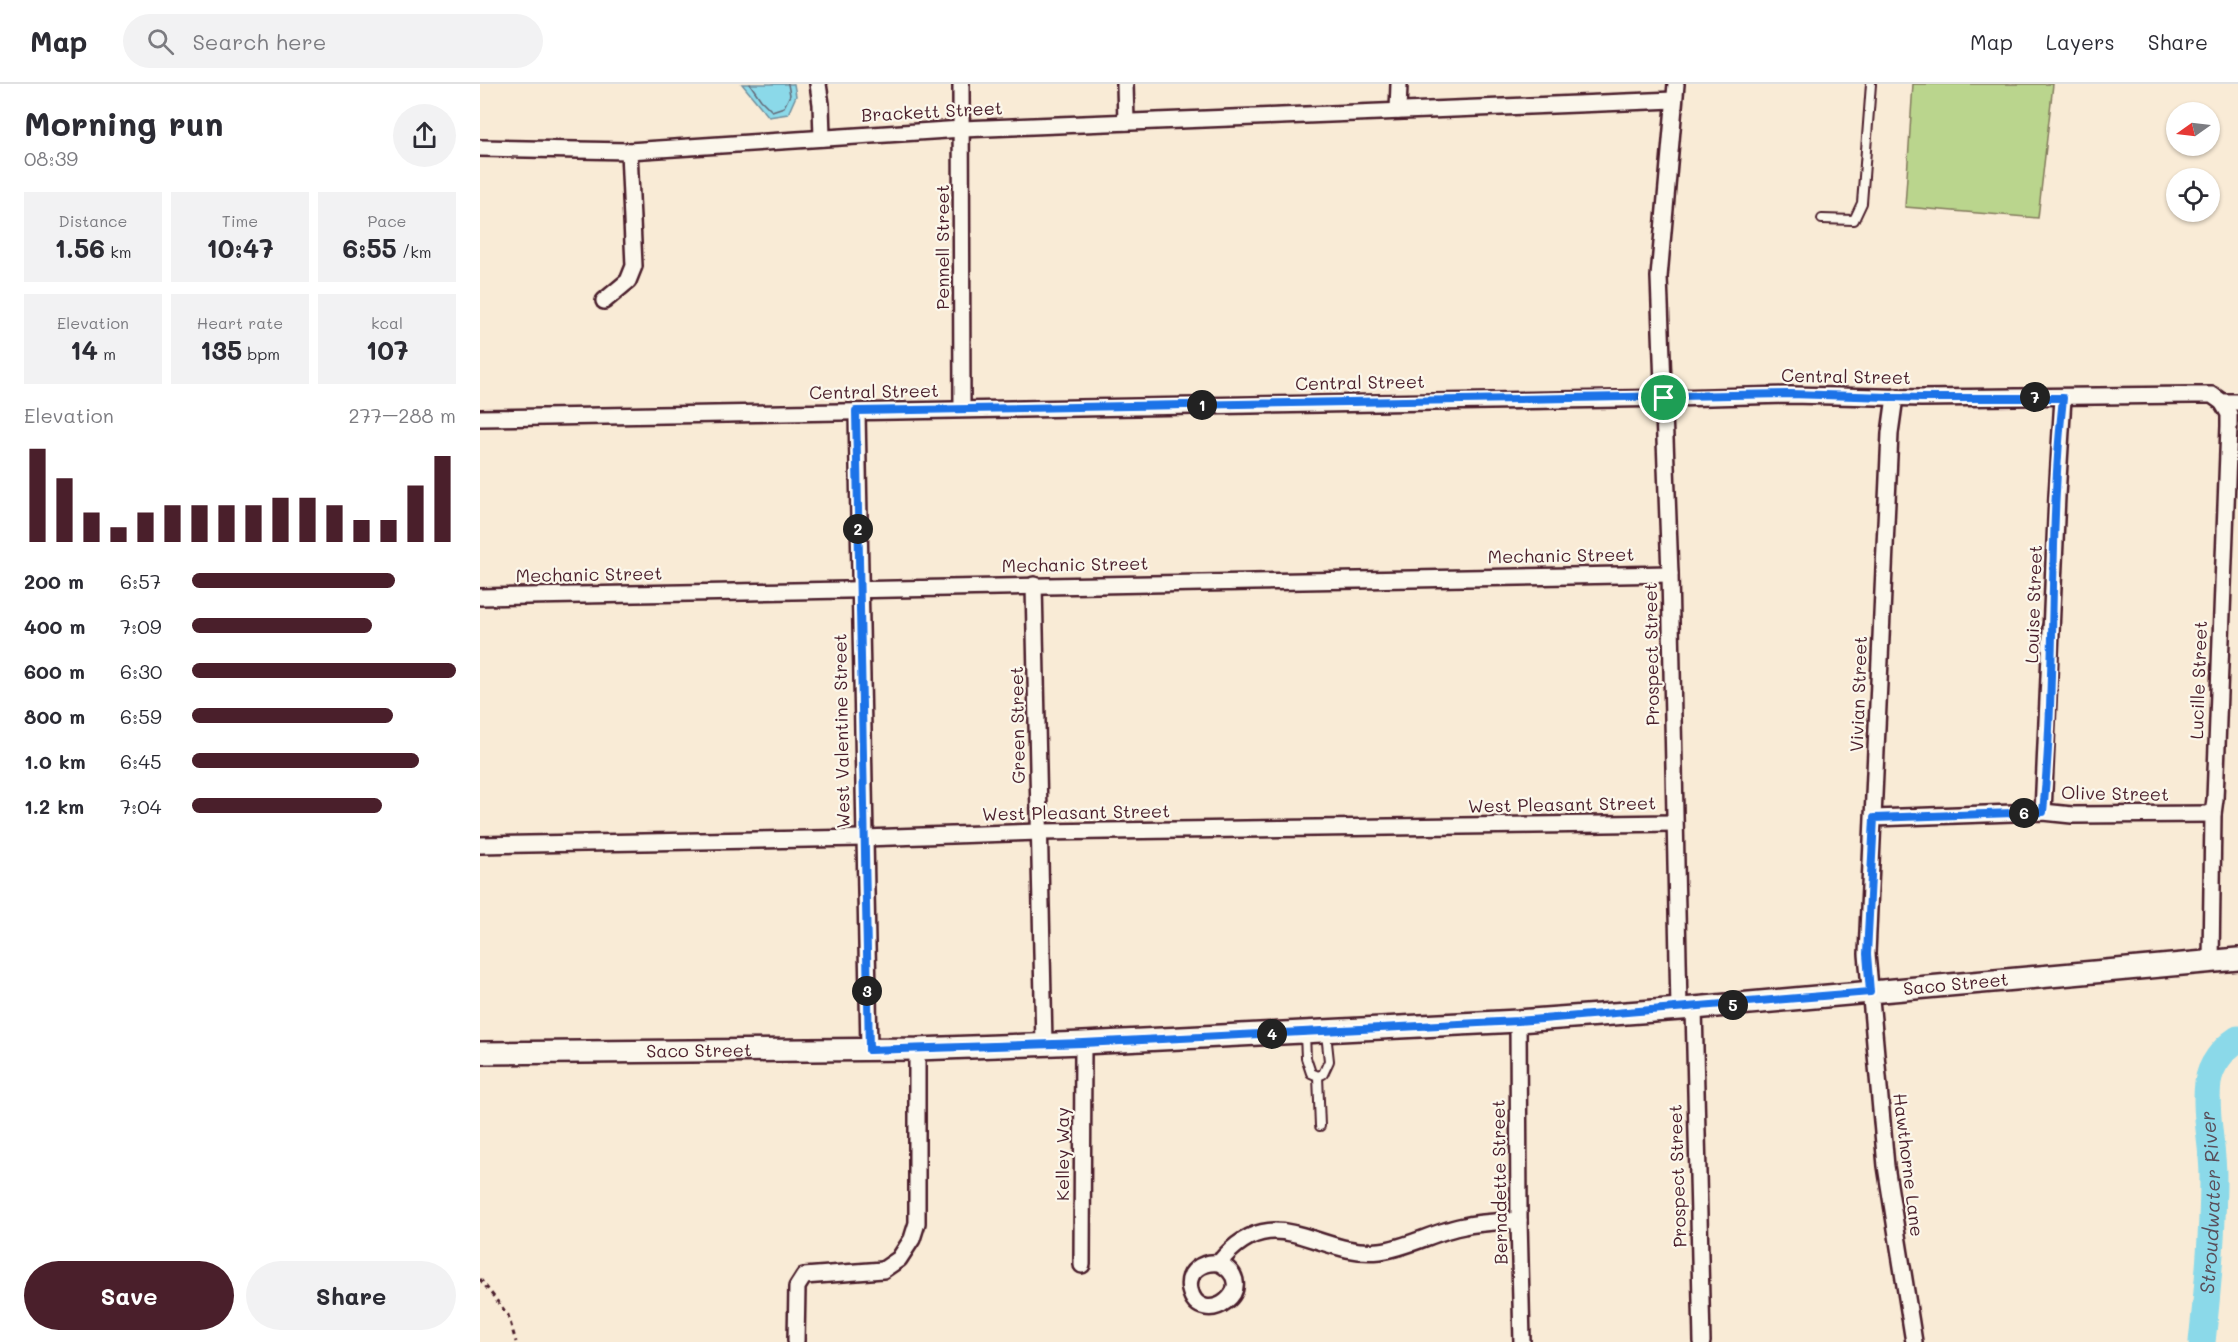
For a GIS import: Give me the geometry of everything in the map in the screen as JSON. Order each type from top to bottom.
[{"type":"main road","name":"Saco Street","points":[[480,1053],[917,1049],[1518,1021],[2238,959]]},
{"type":"street","points":[[818,84],[822,138]]},
{"type":"street","name":"Pennell Street","points":[[961,84],[962,409]]},
{"type":"street","points":[[1125,84],[1126,122]]},
{"type":"street","points":[[1398,111],[1399,84]]},
{"type":"street","name":"Brackett Street","points":[[480,148],[629,151],[962,129],[1398,111],[1675,92]]},
{"type":"street","name":"Prospect Street","points":[[1675,92],[1659,277],[1670,574],[1674,823],[1686,1008],[1702,1342]]},
{"type":"street","points":[[604,300],[628,281],[634,266],[629,151]]},
{"type":"street","name":"Central Street","points":[[480,418],[1790,394],[2063,398],[2212,395],[2222,402],[2238,402]]},
{"type":"street","name":"Vivian Street","points":[[1870,992],[1867,954],[1890,434],[1895,397]]},
{"type":"street","name":"Louise Street","points":[[2043,812],[2063,398]]},
{"type":"street","name":"Lucille Street","points":[[2211,961],[2213,814],[2229,426],[2229,414],[2222,402]]},
{"type":"street","name":"West Valentine Street","points":[[856,411],[869,1050]]},
{"type":"street","name":"Mechanic Street","points":[[480,597],[1670,574]]},
{"type":"street","name":"Green Street","points":[[1035,585],[1044,1044]]},
{"type":"street","name":"Olive Street","points":[[1874,818],[2043,812],[2213,814]]},
{"type":"street","name":"West Pleasant Street","points":[[480,845],[864,838],[1040,832],[1674,823]]},
{"type":"street","name":"Hawthorne Lane","points":[[1870,992],[1886,1166],[1914,1342]]},
{"type":"street","name":"Bernadette Street","points":[[1518,1021],[1522,1342]]},
{"type":"street","name":"Kelley Way","points":[[1082,1265],[1083,1043]]},
{"type":"street","points":[[796,1341],[797,1287],[804,1276],[883,1270],[899,1259],[912,1239],[917,1223],[917,1049]]},
{"type":"street","points":[[1219,1263],[1232,1247],[1248,1236],[1271,1231],[1293,1232],[1354,1251],[1381,1251],[1463,1226],[1519,1220]]},
{"type":"lane","points":[[1822,219],[1854,220],[1862,203],[1871,84]]},
{"type":"lane","points":[[1316,1031],[1329,1060],[1323,1074],[1318,1076],[1311,1073],[1306,1058],[1316,1031]]},
{"type":"lane","points":[[1318,1076],[1320,1126]]},
{"type":"path","points":[[480,1279],[508,1315],[516,1342]]},
{"type":"green space","points":[[1913,84],[2053,84],[2038,218],[1905,207]]},
{"type":"water","points":[[742,84],[794,84],[796,96],[788,114],[769,117]]},
{"type":"waterway","name":"Stroudwater River","points":[[2202,1342],[2213,1197],[2213,1165],[2207,1106],[2208,1083],[2211,1070],[2218,1058],[2238,1039]]},
{"type":"route","points":[[1790,394],[1921,398],[2063,398],[2046,788],[2043,812],[1874,818],[1867,954],[1870,992],[1518,1021],[1083,1043],[869,1050],[856,411],[1664,398],[1790,394]]}]
